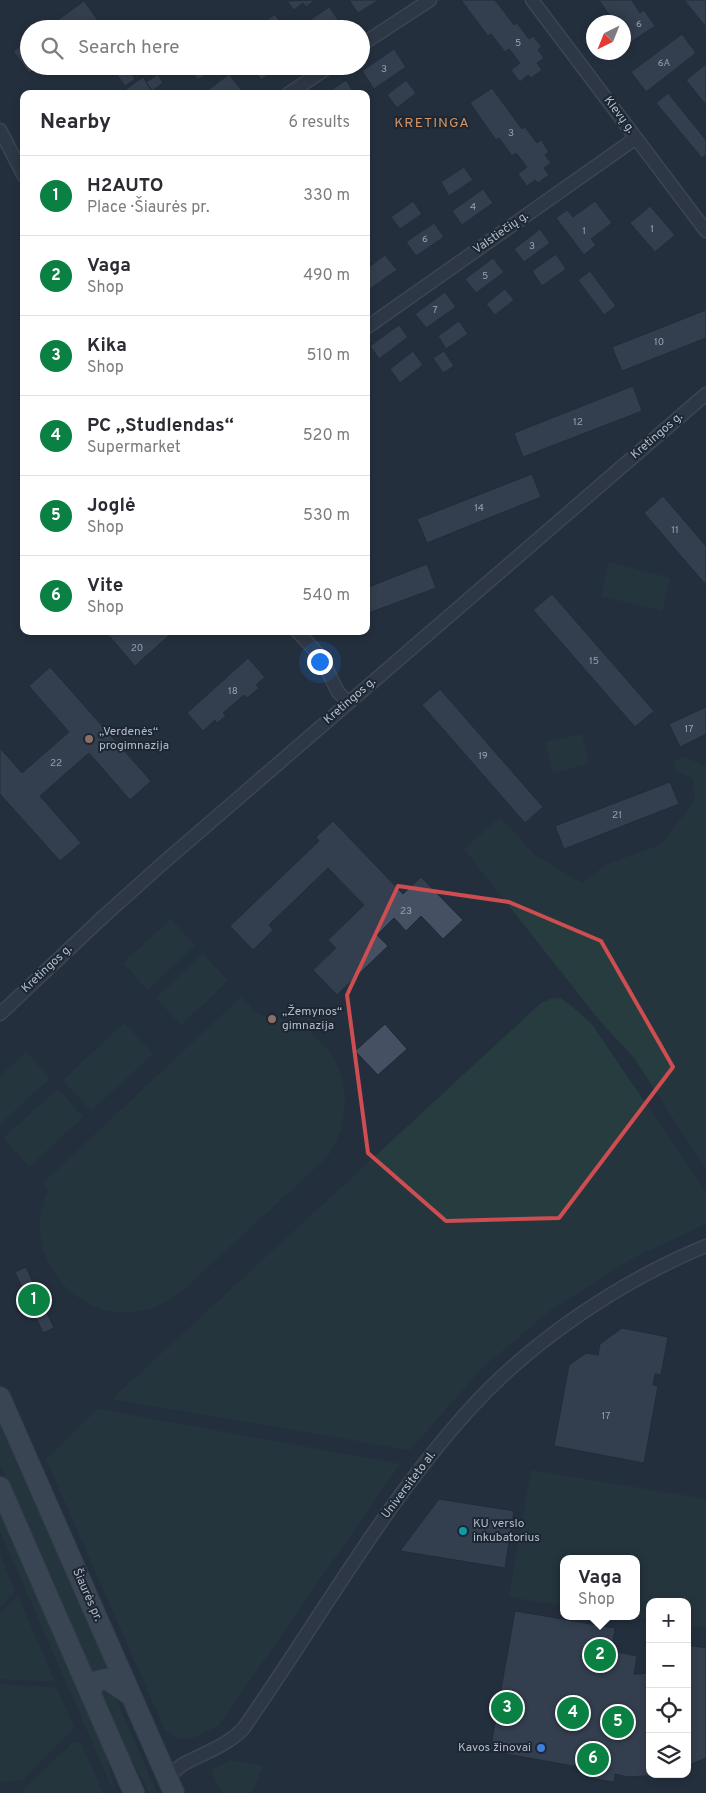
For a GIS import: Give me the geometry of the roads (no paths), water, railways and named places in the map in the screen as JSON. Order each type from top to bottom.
[{"type":"main road","name":"Šiaurės pr.","points":[[0,1397],[171,1786]]},
{"type":"main road","points":[[0,1487],[134,1793]]},
{"type":"main road","points":[[89,1690],[98,1681],[107,1679],[131,1697]]},
{"type":"street","points":[[370,39],[430,0]]},
{"type":"street","name":"Klevų g.","points":[[532,0],[706,231]]},
{"type":"street","points":[[294,90],[316,75]]},
{"type":"street","points":[[0,130],[20,168]]},
{"type":"street","name":"Valstiečių g.","points":[[370,325],[636,138]]},
{"type":"street","name":"Kretingos g.","points":[[0,1014],[111,909],[706,394]]},
{"type":"street","points":[[301,635],[320,656],[338,692],[348,702]]},
{"type":"street","name":"Universiteto al.","points":[[171,1786],[180,1766],[222,1746],[243,1729],[397,1500],[451,1431],[486,1393],[546,1341],[593,1306],[640,1278],[706,1246]]},
{"type":"place","name":"„Verdenės“ progimnazija","points":[[89,739]]},
{"type":"place","name":"„Žemynos“ gimnazija","points":[[272,1019]]},
{"type":"place","name":"H2AUTO","points":[[34,1300]]},
{"type":"place","name":"KU verslo inkubatorius","points":[[463,1531]]},
{"type":"place","name":"Vaga","points":[[600,1655]]},
{"type":"place","name":"Kika","points":[[507,1708]]},
{"type":"place","name":"PC „Studlendas“","points":[[573,1713]]},
{"type":"place","name":"Joglė","points":[[618,1722]]},
{"type":"place","name":"Kavos žinovai","points":[[541,1748]]},
{"type":"place","name":"Vite","points":[[593,1759]]},
{"type":"district","name":"KRETINGA","points":[[432,123]]}]
